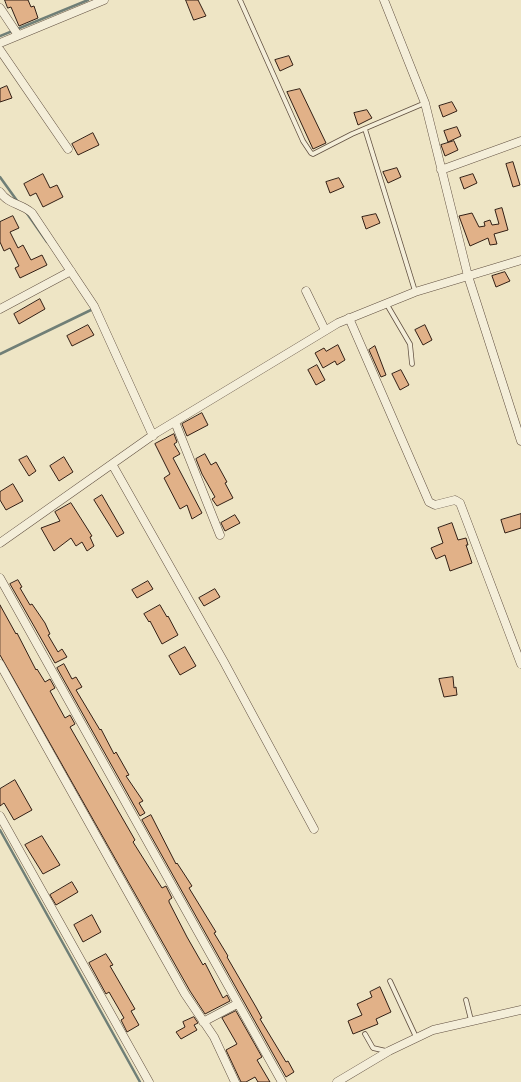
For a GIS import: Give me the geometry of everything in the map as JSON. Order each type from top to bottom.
[{"type":"street","points":[[0,43],[104,0]]},
{"type":"street","points":[[384,0],[425,103],[468,276],[521,441]]},
{"type":"street","points":[[0,8],[18,36]]},
{"type":"street","points":[[0,50],[68,149]]},
{"type":"street","points":[[442,176],[521,141]]},
{"type":"street","points":[[0,192],[10,202],[27,209],[32,214],[94,306],[153,436]]},
{"type":"street","points":[[0,543],[153,436],[325,330],[349,318],[416,292],[521,260]]},
{"type":"street","points":[[0,309],[71,271]]},
{"type":"street","points":[[306,291],[325,330]]},
{"type":"street","points":[[349,318],[428,499],[433,505],[455,500],[460,503],[521,664]]},
{"type":"street","points":[[175,422],[220,535]]},
{"type":"street","points":[[112,464],[224,662],[314,829]]},
{"type":"street","points":[[0,578],[282,1082]]},
{"type":"street","points":[[0,664],[163,955],[217,1042],[235,1082]]},
{"type":"street","points":[[0,816],[149,1082]]},
{"type":"street","points":[[203,1022],[237,1004]]},
{"type":"street","points":[[337,1082],[389,1051],[433,1030],[521,1010]]},
{"type":"lane","points":[[240,0],[309,152],[313,154],[425,103]]},
{"type":"lane","points":[[365,129],[416,292]]},
{"type":"lane","points":[[386,303],[410,344],[412,364]]},
{"type":"lane","points":[[390,981],[416,1037]]},
{"type":"lane","points":[[466,1000],[471,1020]]},
{"type":"lane","points":[[365,1034],[373,1048],[389,1051]]},
{"type":"building","points":[[5,0],[28,0],[31,7],[34,6],[38,18],[19,26],[11,7],[8,8]]},
{"type":"building","points":[[186,0],[198,0],[206,16],[194,20]]},
{"type":"building","points":[[289,56],[293,65],[280,71],[275,60]]},
{"type":"building","points":[[7,86],[12,98],[0,102],[0,89]]},
{"type":"building","points":[[300,89],[326,143],[313,149],[287,92]]},
{"type":"building","points":[[452,102],[457,111],[443,117],[439,106]]},
{"type":"building","points":[[367,110],[372,118],[358,125],[354,113]]},
{"type":"building","points":[[457,127],[461,136],[448,142],[444,131]]},
{"type":"building","points":[[93,133],[99,145],[78,155],[72,144]]},
{"type":"building","points":[[454,141],[458,150],[445,156],[441,145]]},
{"type":"building","points":[[513,162],[520,185],[513,187],[506,164]]},
{"type":"building","points":[[397,168],[401,177],[388,183],[383,172]]},
{"type":"building","points":[[43,174],[50,188],[57,185],[63,197],[43,207],[36,193],[30,196],[24,184]]},
{"type":"building","points":[[473,174],[477,183],[464,189],[460,178]]},
{"type":"building","points":[[339,178],[344,187],[330,193],[326,182]]},
{"type":"building","points":[[502,208],[508,230],[494,234],[497,244],[490,245],[488,238],[470,246],[459,216],[472,213],[479,227],[485,226],[484,222],[490,220],[492,225],[499,224],[495,210]]},
{"type":"building","points":[[376,214],[380,223],[366,229],[362,217]]},
{"type":"building","points":[[13,216],[19,228],[10,232],[18,248],[23,245],[31,260],[42,255],[47,265],[20,278],[15,268],[19,266],[10,248],[4,251],[0,242],[0,222]]},
{"type":"building","points":[[505,272],[510,281],[496,287],[492,276]]},
{"type":"building","points":[[40,299],[45,309],[19,324],[14,314]]},
{"type":"building","points":[[88,325],[94,335],[72,346],[67,336]]},
{"type":"building","points":[[425,325],[432,340],[423,345],[415,330]]},
{"type":"building","points":[[338,345],[345,360],[337,365],[335,361],[323,368],[315,353],[324,348],[326,351]]},
{"type":"building","points":[[375,346],[386,375],[381,377],[369,350]]},
{"type":"building","points":[[317,365],[325,380],[316,385],[308,370]]},
{"type":"building","points":[[401,370],[409,385],[400,390],[392,374]]},
{"type":"building","points":[[202,413],[208,425],[187,436],[182,424]]},
{"type":"building","points":[[174,434],[177,442],[174,444],[180,454],[173,458],[202,513],[192,519],[187,505],[180,509],[164,478],[170,474],[155,444]]},
{"type":"building","points":[[205,454],[211,465],[216,462],[233,498],[217,506],[212,499],[215,497],[196,459]]},
{"type":"building","points":[[27,456],[36,471],[29,476],[19,460]]},
{"type":"building","points":[[64,457],[73,472],[59,481],[50,466]]},
{"type":"building","points":[[13,484],[23,501],[6,510],[0,500],[0,492]]},
{"type":"building","points":[[102,495],[124,533],[117,537],[94,500]]},
{"type":"building","points":[[71,503],[92,536],[90,537],[94,546],[87,551],[82,542],[76,546],[71,538],[54,551],[41,528],[60,521],[55,512]]},
{"type":"building","points":[[521,514],[521,528],[505,533],[501,520]]},
{"type":"building","points":[[235,515],[240,523],[225,531],[221,523]]},
{"type":"building","points":[[452,523],[458,540],[466,538],[468,545],[466,545],[472,563],[450,571],[445,555],[436,559],[431,548],[443,543],[438,528]]},
{"type":"building","points":[[18,580],[22,587],[20,588],[30,605],[32,604],[45,623],[50,634],[48,635],[58,652],[62,649],[67,657],[55,663],[10,584]]},
{"type":"building","points":[[148,581],[153,589],[137,598],[132,590]]},
{"type":"building","points":[[215,589],[220,597],[204,606],[199,598]]},
{"type":"building","points":[[0,605],[36,670],[45,682],[50,679],[55,688],[50,691],[65,718],[70,715],[75,724],[70,727],[135,840],[133,842],[162,888],[166,886],[172,898],[169,902],[187,937],[203,965],[205,963],[223,998],[227,995],[230,1001],[205,1014],[190,991],[0,655]]},
{"type":"building","points":[[160,605],[178,635],[162,644],[150,621],[144,614]]},
{"type":"building","points":[[185,647],[196,666],[180,675],[169,656]]},
{"type":"building","points":[[64,664],[72,679],[76,677],[82,687],[76,690],[101,729],[114,754],[116,752],[129,775],[126,776],[143,801],[139,803],[145,813],[140,816],[57,668]]},
{"type":"building","points":[[453,677],[457,695],[444,697],[439,679]]},
{"type":"building","points":[[15,780],[32,810],[14,820],[4,803],[0,806],[0,789]]},
{"type":"building","points":[[151,815],[176,864],[192,886],[189,888],[216,932],[214,933],[262,1018],[260,1019],[294,1072],[286,1077],[142,820]]},
{"type":"building","points":[[42,836],[60,865],[43,874],[25,845]]},
{"type":"building","points":[[72,882],[78,892],[56,905],[50,895]]},
{"type":"building","points":[[92,915],[101,932],[83,942],[74,925]]},
{"type":"building","points":[[106,954],[113,965],[110,966],[135,1009],[131,1011],[139,1025],[127,1032],[121,1020],[124,1018],[109,992],[106,994],[89,963]]},
{"type":"building","points":[[380,987],[391,1012],[376,1019],[378,1024],[353,1034],[348,1021],[362,1015],[357,1004],[372,997],[370,992]]},
{"type":"building","points":[[236,1011],[262,1057],[257,1060],[270,1082],[258,1082],[255,1077],[246,1082],[241,1082],[226,1050],[237,1044],[222,1018]]},
{"type":"building","points":[[194,1017],[198,1023],[194,1025],[197,1030],[181,1039],[176,1032],[185,1027],[183,1022]]},
{"type":"waterway","points":[[0,36],[88,0]]},
{"type":"waterway","points":[[0,177],[18,202]]},
{"type":"waterway","points":[[26,212],[47,242]]},
{"type":"waterway","points":[[0,354],[93,309]]},
{"type":"waterway","points":[[0,830],[140,1082]]}]
